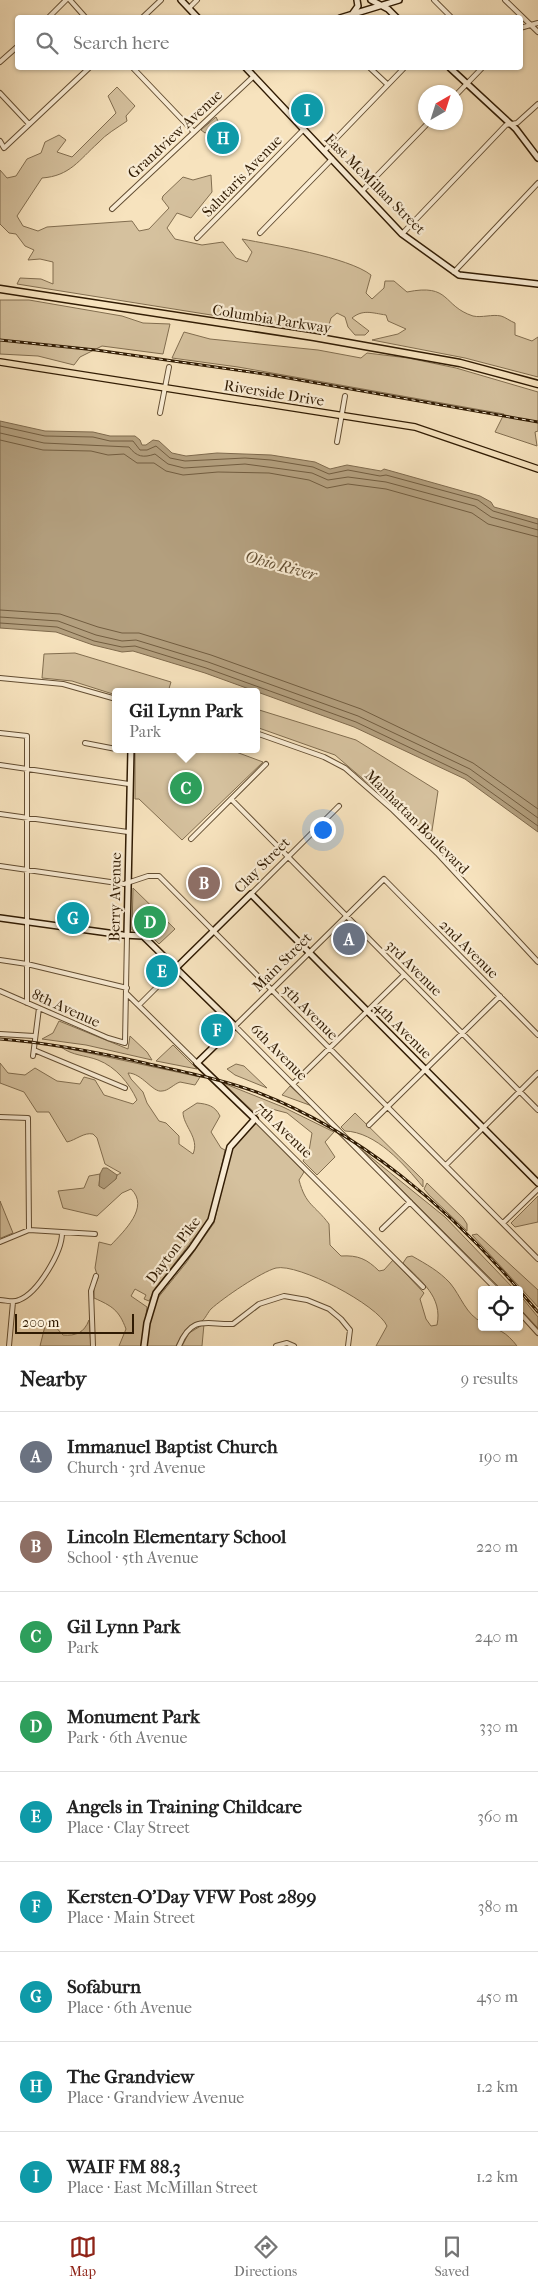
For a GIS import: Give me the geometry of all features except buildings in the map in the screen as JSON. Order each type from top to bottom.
[{"type":"highway","name":"Columbia Parkway","points":[[0,289],[460,362],[538,384]]},
{"type":"main road","name":"Riverside Drive","points":[[0,362],[415,427],[538,469]]},
{"type":"street","points":[[51,15],[68,0],[83,15]]},
{"type":"street","points":[[145,15],[161,0]]},
{"type":"street","points":[[181,0],[195,15]]},
{"type":"street","points":[[189,8],[197,0]]},
{"type":"street","points":[[353,13],[358,6],[357,0]]},
{"type":"street","points":[[371,0],[393,15]]},
{"type":"street","points":[[348,15],[399,0]]},
{"type":"street","points":[[434,0],[449,15]]},
{"type":"street","points":[[505,0],[521,15]]},
{"type":"street","points":[[523,17],[538,32]]},
{"type":"street","points":[[523,27],[538,23]]},
{"type":"street","points":[[0,62],[15,49]]},
{"type":"street","points":[[0,142],[4,148],[86,70]]},
{"type":"street","points":[[135,70],[194,132]]},
{"type":"street","name":"East McMillan Street","points":[[248,70],[402,234],[454,272],[465,276],[538,284]]},
{"type":"street","points":[[372,70],[388,84]]},
{"type":"street","points":[[324,151],[402,70]]},
{"type":"street","points":[[452,70],[511,124],[538,158]]},
{"type":"street","points":[[463,87],[480,70]]},
{"type":"street","name":"Grandview Avenue","points":[[112,209],[254,76]]},
{"type":"street","points":[[0,93],[29,124]]},
{"type":"street","points":[[402,234],[506,125],[517,123],[538,104]]},
{"type":"street","name":"Salutaris Avenue","points":[[197,238],[304,129]]},
{"type":"street","points":[[362,191],[421,130]]},
{"type":"street","points":[[260,233],[332,159]]},
{"type":"street","points":[[454,272],[538,183]]},
{"type":"street","points":[[160,413],[169,367]]},
{"type":"street","points":[[337,442],[344,396]]},
{"type":"street","points":[[0,678],[63,684],[112,698]]},
{"type":"street","points":[[0,733],[27,736],[27,1003]]},
{"type":"street","name":"Manhattan Boulevard","points":[[260,734],[324,757],[345,768],[393,810],[437,853],[538,962]]},
{"type":"street","points":[[85,743],[112,747]]},
{"type":"street","name":"Berry Avenue","points":[[124,1044],[127,991],[130,753]]},
{"type":"street","points":[[191,839],[266,764]]},
{"type":"street","points":[[0,765],[129,784]]},
{"type":"street","name":"3rd Avenue","points":[[231,799],[538,1110]]},
{"type":"street","name":"Clay Street","points":[[139,1005],[339,806]]},
{"type":"street","points":[[0,814],[128,832]]},
{"type":"street","name":"5th Avenue","points":[[0,866],[128,884],[148,876],[159,876],[538,1259]]},
{"type":"street","name":"Main Street","points":[[197,1063],[384,879]]},
{"type":"street","name":"2nd Avenue","points":[[384,879],[538,1034]]},
{"type":"street","name":"4th Avenue","points":[[251,894],[538,1184]]},
{"type":"street","name":"6th Avenue","points":[[0,918],[143,936],[493,1286]]},
{"type":"street","name":"7th Avenue","points":[[0,960],[27,964],[127,991],[423,1287]]},
{"type":"street","points":[[293,1084],[404,975]]},
{"type":"street","name":"8th Avenue","points":[[0,992],[124,1044]]},
{"type":"street","points":[[369,1125],[500,996]]},
{"type":"street","points":[[33,1056],[34,1036],[40,1008]]},
{"type":"street","points":[[0,1034],[34,1036]]},
{"type":"street","points":[[34,1050],[125,1088]]},
{"type":"street","points":[[446,1165],[538,1072]]},
{"type":"street","points":[[0,1117],[28,1118],[29,1230]]},
{"type":"street","name":"Dayton Pike","points":[[144,1346],[147,1323],[156,1293],[211,1220],[230,1147],[255,1119]]},
{"type":"street","points":[[503,1223],[538,1189]]},
{"type":"street","points":[[382,1229],[410,1202]]},
{"type":"street","points":[[0,1242],[29,1230],[95,1234]]},
{"type":"street","points":[[0,1300],[13,1302],[26,1297],[38,1283],[60,1248],[62,1233]]},
{"type":"street","points":[[93,1346],[91,1291],[96,1276]]},
{"type":"street","points":[[179,1346],[185,1334],[197,1324],[210,1321],[233,1324],[259,1304],[284,1296],[307,1300],[335,1313],[350,1330],[348,1346]]},
{"type":"street","points":[[9,1346],[13,1302]]},
{"type":"street","points":[[523,1316],[538,1332]]},
{"type":"street","points":[[276,1346],[288,1343],[294,1346]]},
{"type":"shaded area","points":[[117,87],[135,106],[126,116],[127,121],[104,137],[67,171],[52,177],[42,178],[17,216],[23,226],[38,231],[47,227],[132,221],[139,231],[149,229],[169,208],[162,199],[163,196],[183,177],[193,180],[211,175],[212,192],[191,218],[177,213],[167,228],[175,239],[202,245],[223,242],[236,258],[247,262],[252,252],[242,239],[310,252],[346,263],[371,275],[366,293],[372,299],[384,288],[385,281],[394,281],[407,292],[421,290],[439,293],[463,312],[473,316],[494,315],[503,317],[515,323],[515,335],[532,341],[538,337],[538,377],[465,358],[372,340],[398,334],[406,329],[388,321],[386,315],[368,312],[356,315],[352,318],[369,331],[365,335],[355,335],[348,327],[345,317],[337,313],[331,318],[327,331],[230,318],[17,284],[20,278],[41,279],[53,284],[53,262],[40,259],[28,260],[34,250],[25,246],[16,234],[9,233],[0,224],[0,170],[7,178],[16,176],[27,159],[41,153],[45,142],[59,135],[66,140],[57,152],[72,157],[116,113],[108,96]]},
{"type":"shaded area","points":[[216,117],[218,121],[214,130],[205,133],[201,130]]},
{"type":"shaded area","points":[[0,300],[29,300],[122,316],[143,323],[170,324],[163,354],[102,346],[80,357],[74,365],[38,356],[0,354]]},
{"type":"shaded area","points":[[184,332],[210,339],[318,350],[361,358],[367,353],[408,358],[456,368],[538,392],[538,431],[535,432],[537,446],[495,432],[504,414],[238,367],[172,358]]},
{"type":"shaded area","points":[[75,653],[171,682],[169,688],[112,688],[112,694],[72,681],[42,678],[44,654]]},
{"type":"shaded area","points":[[260,710],[356,740],[438,791],[431,837],[335,755],[260,728]]},
{"type":"shaded area","points":[[135,753],[239,753],[263,762],[182,840],[139,799],[135,799]]},
{"type":"shaded area","points":[[133,888],[175,929],[159,944],[147,932],[132,930]]},
{"type":"shaded area","points":[[59,1021],[128,1049],[130,1036],[147,1052],[152,1060],[86,1045],[42,1039],[53,1033]]},
{"type":"shaded area","points":[[173,1045],[197,1069],[156,1061]]},
{"type":"shaded area","points":[[61,1047],[200,1077],[195,1085],[180,1082],[166,1090],[159,1091],[138,1076],[128,1073],[143,1092],[147,1103],[159,1121],[166,1123],[179,1136],[179,1144],[193,1154],[195,1148],[193,1137],[183,1112],[197,1103],[211,1106],[220,1116],[211,1132],[221,1148],[225,1150],[210,1217],[155,1289],[149,1301],[144,1299],[146,1295],[135,1289],[131,1296],[147,1307],[142,1346],[119,1346],[126,1329],[121,1317],[114,1309],[94,1298],[94,1288],[98,1278],[95,1268],[99,1242],[111,1245],[128,1226],[136,1211],[138,1203],[136,1196],[131,1189],[122,1193],[97,1216],[63,1208],[58,1191],[84,1188],[89,1176],[100,1174],[99,1186],[116,1179],[117,1175],[121,1173],[105,1164],[97,1138],[93,1134],[86,1134],[67,1142],[49,1112],[37,1112],[24,1092],[0,1083],[0,1063],[8,1073],[25,1075],[35,1068],[57,1081],[80,1084],[84,1077],[95,1080],[104,1095],[133,1104],[137,1100],[126,1082],[111,1067],[98,1060],[75,1054]]},
{"type":"shaded area","points":[[236,1064],[244,1066],[267,1088],[235,1075],[227,1069]]},
{"type":"shaded area","points":[[223,1083],[283,1107],[334,1132],[325,1142],[335,1157],[317,1175],[303,1161],[309,1151],[312,1133],[287,1113],[264,1107],[257,1115]]},
{"type":"shaded area","points":[[290,1086],[312,1106],[282,1095]]},
{"type":"shaded area","points":[[355,1113],[423,1180],[423,1187],[398,1159],[378,1143],[368,1137],[345,1131],[341,1127]]},
{"type":"shaded area","points":[[257,1123],[304,1172],[299,1180],[302,1189],[311,1204],[329,1224],[330,1245],[341,1256],[352,1256],[362,1259],[379,1271],[384,1270],[393,1260],[424,1293],[420,1299],[426,1319],[431,1326],[437,1325],[437,1306],[434,1298],[423,1283],[403,1263],[407,1257],[412,1256],[432,1268],[450,1283],[468,1310],[478,1320],[478,1331],[500,1331],[517,1346],[376,1346],[387,1326],[381,1317],[369,1307],[336,1287],[318,1279],[287,1268],[276,1268],[252,1280],[217,1304],[202,1321],[186,1330],[176,1346],[147,1346],[150,1321],[157,1299],[186,1263],[214,1223],[229,1155],[248,1130]]},
{"type":"shaded area","points":[[362,1150],[445,1217],[511,1286],[498,1286]]},
{"type":"shaded area","points":[[427,1183],[463,1218],[467,1224],[467,1231],[424,1189]]},
{"type":"shaded area","points":[[538,1196],[538,1222],[515,1227],[511,1223]]},
{"type":"shaded area","points":[[0,1201],[13,1233],[1,1238],[0,1238]]},
{"type":"shaded area","points":[[477,1234],[538,1290],[538,1307],[523,1291],[523,1286],[519,1286],[472,1235]]},
{"type":"shaded area","points":[[523,1299],[538,1317],[538,1328],[523,1312]]},
{"type":"shaded area","points":[[89,1320],[91,1346],[40,1346],[46,1322],[50,1321],[63,1335],[68,1335],[82,1331]]},
{"type":"shaded area","points":[[204,1324],[202,1346],[182,1346],[189,1333]]},
{"type":"water","name":"Ohio River","points":[[0,421],[45,431],[93,432],[110,436],[135,436],[142,445],[146,445],[153,440],[159,441],[172,453],[186,456],[217,453],[271,455],[315,462],[330,469],[347,465],[381,471],[384,469],[480,496],[491,502],[494,507],[538,519],[538,832],[465,779],[354,727],[260,693],[260,688],[246,688],[133,651],[122,652],[93,645],[56,632],[0,628]]},
{"type":"water","points":[[103,1168],[107,1168],[117,1175],[116,1179],[104,1189],[99,1186],[100,1174]]},
{"type":"railway","points":[[0,340],[96,350],[271,375],[538,422]]},
{"type":"railway","points":[[0,1039],[91,1052],[202,1076],[245,1088],[296,1109],[332,1129],[401,1175],[463,1230],[515,1286]]},
{"type":"railway","points":[[523,1295],[538,1312]]},
{"type":"place","name":"WAIF FM 88.3","points":[[307,110]]},
{"type":"place","name":"The Grandview","points":[[223,138]]},
{"type":"place","name":"Gil Lynn Park","points":[[186,788]]},
{"type":"place","name":"Lincoln Elementary School","points":[[204,883]]},
{"type":"place","name":"Sofaburn","points":[[73,918]]},
{"type":"place","name":"Monument Park","points":[[150,922]]},
{"type":"place","name":"Immanuel Baptist Church","points":[[349,939]]},
{"type":"place","name":"Angels in Training Childcare","points":[[162,971]]},
{"type":"place","name":"Kersten-O’Day VFW Post 2899","points":[[217,1030]]}]
